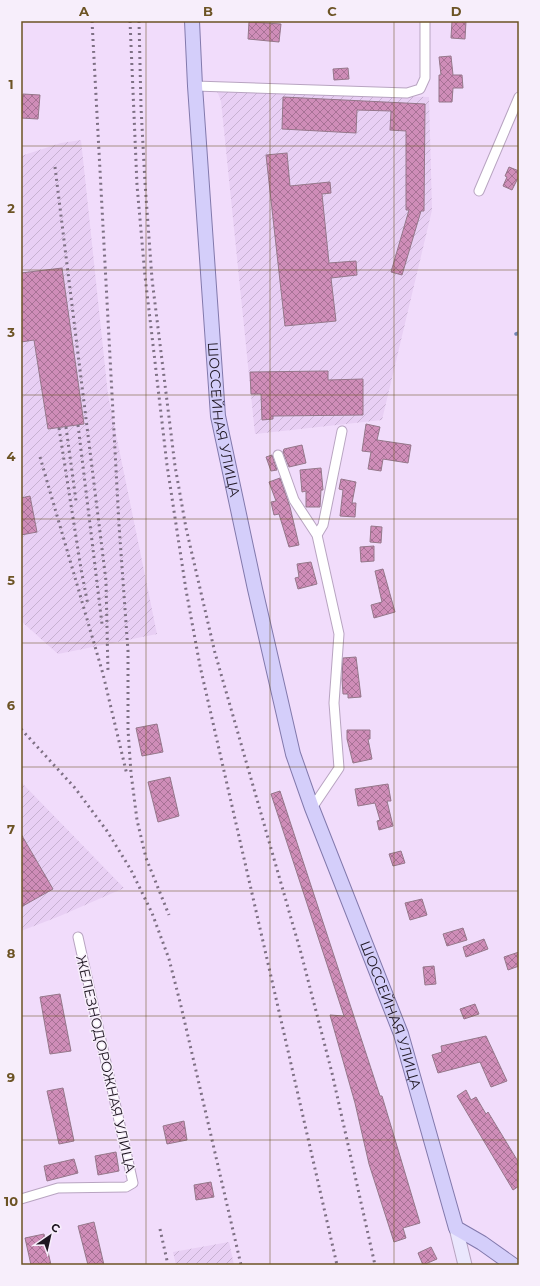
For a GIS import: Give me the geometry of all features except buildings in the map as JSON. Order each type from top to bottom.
[{"type":"main road","name":"ШОССЕЙНАЯ УЛИЦА","points":[[192,21],[195,86],[218,416],[255,589],[293,754],[312,808],[401,1034],[456,1228]]},
{"type":"main road","points":[[456,1228],[482,1243],[513,1265]]},
{"type":"street","points":[[195,86],[407,93],[420,89],[425,78],[425,21]]},
{"type":"street","points":[[479,191],[519,97]]},
{"type":"street","points":[[318,535],[323,525],[342,431]]},
{"type":"street","points":[[278,455],[294,500],[318,535],[339,634],[334,703],[339,768],[312,808]]},
{"type":"street","name":"ЖЕЛЕЗНОДОРОЖНАЯ УЛИЦА","points":[[21,1199],[58,1188],[126,1187],[133,1183],[78,937]]},
{"type":"street","points":[[456,1228],[465,1265]]},
{"type":"shaded area","points":[[217,91],[429,97],[432,210],[382,420],[255,434],[221,101]]},
{"type":"shaded area","points":[[81,140],[108,395],[157,634],[58,654],[21,621],[21,156],[61,143]]},
{"type":"shaded area","points":[[21,782],[124,888],[21,931]]},
{"type":"shaded area","points":[[229,1242],[234,1265],[176,1265],[173,1252]]},
{"type":"railway","points":[[92,21],[119,525],[128,651],[128,730],[131,773],[137,820],[146,858],[169,915]]},
{"type":"railway","points":[[130,21],[137,185],[145,276],[167,465],[186,590],[200,666],[337,1265]]},
{"type":"railway","points":[[139,21],[141,107],[152,279],[175,466],[186,528],[215,653],[301,953],[332,1073],[375,1265]]},
{"type":"railway","points":[[55,167],[106,581],[108,672]]},
{"type":"railway","points":[[78,425],[102,624]]},
{"type":"railway","points":[[66,427],[76,501]]},
{"type":"railway","points":[[59,428],[88,605]]},
{"type":"railway","points":[[40,457],[103,674],[127,775]]},
{"type":"railway","points":[[21,729],[75,788],[107,831],[131,870],[152,913],[169,959],[181,1006],[241,1265]]},
{"type":"railway","points":[[160,1229],[168,1265]]}]
